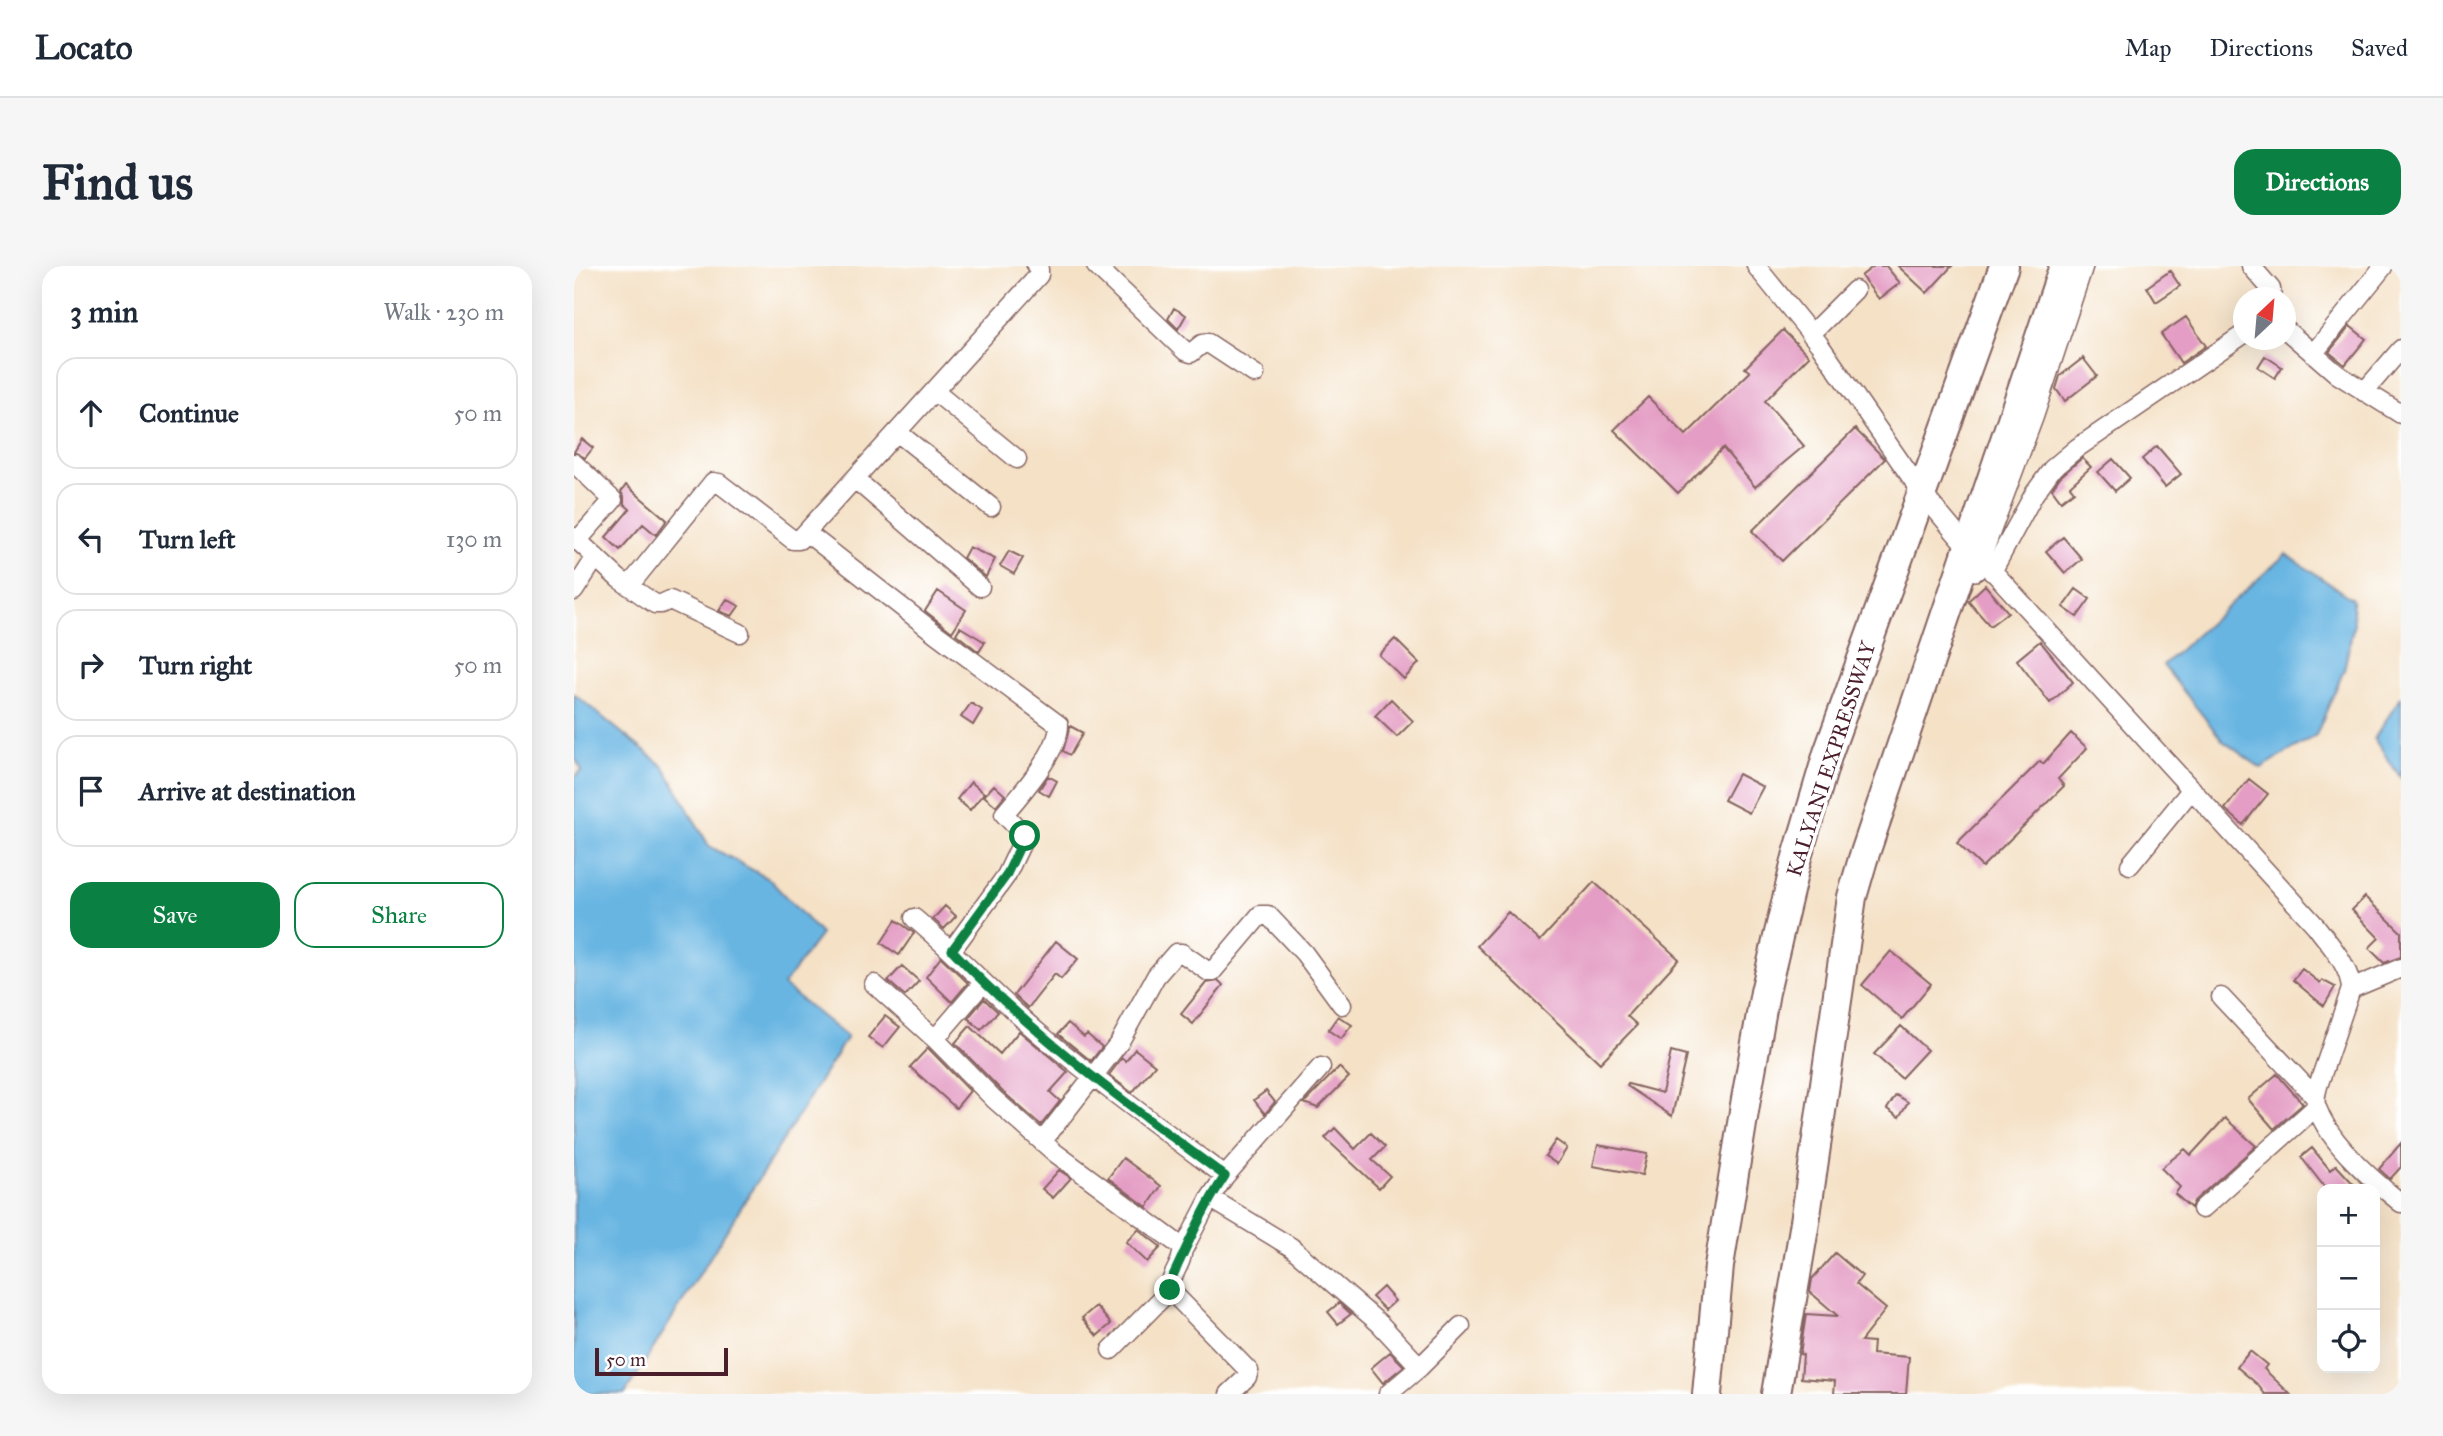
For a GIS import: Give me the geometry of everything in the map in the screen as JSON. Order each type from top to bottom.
[{"type":"highway","name":"KALYANI EXPRESSWAY","points":[[1707,1394],[1719,1266],[1737,1148],[1765,992],[1793,870],[1828,753],[2004,266]]},
{"type":"highway","points":[[1776,1394],[1807,1209],[1852,897],[1863,859],[1980,559],[2064,266]]},
{"type":"street","points":[[629,586],[713,482],[719,483],[793,540],[799,540],[1039,275],[1040,271],[1036,266]]},
{"type":"street","points":[[1096,266],[1185,351],[1191,353],[1202,344],[1208,343],[1255,374]]},
{"type":"street","points":[[1756,266],[1811,334],[1922,493],[2316,926],[2349,976],[2351,989],[2316,1102],[2202,1209]]},
{"type":"street","points":[[1980,559],[2033,415],[2082,266]]},
{"type":"street","points":[[2251,266],[2269,287]]},
{"type":"street","points":[[2313,355],[2383,267]]},
{"type":"street","points":[[1811,334],[1855,290]]},
{"type":"street","points":[[2296,339],[2336,374],[2401,414]]},
{"type":"street","points":[[1980,559],[2052,469],[2077,448],[2233,342]]},
{"type":"street","points":[[2364,392],[2401,349]]},
{"type":"street","points":[[934,391],[1017,459]]},
{"type":"street","points":[[897,432],[991,507]]},
{"type":"street","points":[[574,463],[613,500],[576,538],[629,586],[655,604],[670,600],[740,633]]},
{"type":"street","points":[[855,480],[980,587]]},
{"type":"street","points":[[807,533],[935,634],[1059,724],[1058,734],[1040,768],[1004,814],[1025,836],[1006,876],[952,950]]},
{"type":"street","points":[[574,591],[596,557]]},
{"type":"street","points":[[2130,865],[2192,789]]},
{"type":"street","points":[[1042,1142],[1123,1038],[1160,971],[1176,953],[1182,953],[1212,972],[1264,914],[1304,953],[1342,1005]]},
{"type":"street","points":[[914,918],[1042,1035],[1225,1176]]},
{"type":"street","points":[[2351,989],[2401,968]]},
{"type":"street","points":[[935,1039],[984,983]]},
{"type":"street","points":[[874,984],[1042,1142],[1183,1250]]},
{"type":"street","points":[[2221,997],[2316,1102],[2329,1129],[2347,1152],[2376,1183],[2401,1203]]},
{"type":"street","points":[[1229,1394],[1247,1377],[1248,1368],[1170,1290],[1169,1284],[1183,1250],[1210,1198],[1225,1176],[1321,1068]]},
{"type":"street","points":[[1210,1198],[1291,1247],[1380,1324],[1420,1367]]},
{"type":"street","points":[[1111,1350],[1170,1290]]},
{"type":"street","points":[[1388,1394],[1461,1326]]},
{"type":"water","points":[[2286,554],[2352,599],[2354,623],[2344,670],[2316,735],[2261,768],[2223,741],[2163,665]]},
{"type":"water","points":[[574,694],[664,767],[709,846],[769,879],[821,934],[783,985],[847,1037],[625,1394],[574,1394],[574,778],[582,770],[574,757]]},
{"type":"water","points":[[2401,697],[2401,778],[2374,739]]},
{"type":"building","points":[[1874,266],[1886,266],[1900,283],[1879,299],[1861,276]]},
{"type":"building","points":[[1898,266],[1952,266],[1927,293]]},
{"type":"building","points":[[2170,271],[2180,286],[2156,302],[2147,287]]},
{"type":"building","points":[[1174,308],[1186,315],[1178,329],[1168,319]]},
{"type":"building","points":[[2186,317],[2206,346],[2181,363],[2161,334]]},
{"type":"building","points":[[2350,326],[2366,339],[2345,365],[2329,352]]},
{"type":"building","points":[[1783,330],[1809,356],[1765,401],[1804,446],[1755,487],[1723,448],[1678,493],[1614,430],[1648,397],[1686,435],[1750,372],[1745,368]]},
{"type":"building","points":[[2265,356],[2282,367],[2275,378],[2258,367]]},
{"type":"building","points":[[2083,358],[2097,376],[2065,401],[2056,389],[2060,376]]},
{"type":"building","points":[[1855,429],[1885,459],[1782,561],[1752,531]]},
{"type":"building","points":[[582,439],[593,448],[585,458],[574,452]]},
{"type":"building","points":[[2157,446],[2181,474],[2165,487],[2142,459]]},
{"type":"building","points":[[2082,458],[2091,467],[2070,486],[2074,491],[2061,501],[2052,489],[2060,477]]},
{"type":"building","points":[[2113,459],[2130,478],[2115,491],[2098,472]]},
{"type":"building","points":[[626,485],[667,520],[656,535],[643,524],[620,550],[606,537],[630,509],[624,504],[621,492]]},
{"type":"building","points":[[2063,537],[2082,559],[2065,573],[2046,551]]},
{"type":"building","points":[[969,547],[995,559],[986,577],[963,558]]},
{"type":"building","points":[[1009,551],[1023,558],[1014,574],[1000,566]]},
{"type":"building","points":[[1985,585],[2008,612],[1990,626],[1968,601]]},
{"type":"building","points":[[2076,589],[2090,599],[2077,617],[2063,607]]},
{"type":"building","points":[[938,591],[966,610],[952,632],[925,611]]},
{"type":"building","points":[[727,599],[739,606],[732,616],[719,611]]},
{"type":"building","points":[[960,627],[985,642],[979,652],[956,634]]},
{"type":"building","points":[[1395,639],[1419,663],[1404,679],[1379,655]]},
{"type":"building","points":[[2040,641],[2073,682],[2050,703],[2017,660]]},
{"type":"building","points":[[1391,699],[1413,721],[1397,737],[1375,716]]},
{"type":"building","points":[[971,703],[982,710],[973,725],[961,717]]},
{"type":"building","points":[[1070,726],[1083,733],[1070,755],[1063,751]]},
{"type":"building","points":[[2071,733],[2087,748],[2058,779],[2064,786],[1982,867],[1957,843],[2040,761],[2043,764]]},
{"type":"building","points":[[1738,774],[1763,787],[1749,813],[1724,800]]},
{"type":"building","points":[[1048,776],[1057,781],[1049,796],[1039,790]]},
{"type":"building","points":[[2249,779],[2268,794],[2243,825],[2225,809]]},
{"type":"building","points":[[971,782],[984,793],[970,810],[957,799]]},
{"type":"building","points":[[994,785],[1005,795],[996,806],[984,796]]},
{"type":"building","points":[[1594,882],[1679,959],[1627,1016],[1637,1025],[1600,1063],[1477,946],[1508,912],[1540,941]]},
{"type":"building","points":[[2365,897],[2401,932],[2401,957],[2384,963],[2369,948],[2379,938],[2352,910]]},
{"type":"building","points":[[945,906],[956,916],[944,929],[933,919]]},
{"type":"building","points":[[896,920],[914,933],[899,955],[881,943]]},
{"type":"building","points":[[1056,941],[1078,959],[1061,979],[1055,974],[1028,1008],[1014,995]]},
{"type":"building","points":[[1891,951],[1931,984],[1902,1019],[1862,985]]},
{"type":"building","points":[[941,957],[968,983],[952,1002],[926,977]]},
{"type":"building","points":[[902,966],[919,981],[905,996],[888,981]]},
{"type":"building","points":[[2302,969],[2320,983],[2322,980],[2335,987],[2324,1006],[2293,980]]},
{"type":"building","points":[[1219,981],[1223,985],[1193,1024],[1181,1014],[1206,983]]},
{"type":"building","points":[[984,999],[998,1012],[981,1030],[968,1018]]},
{"type":"building","points":[[885,1016],[900,1027],[883,1048],[868,1037]]},
{"type":"building","points":[[1338,1016],[1352,1025],[1341,1039],[1328,1030]]},
{"type":"building","points":[[1068,1023],[1084,1037],[1087,1034],[1102,1047],[1091,1061],[1058,1034]]},
{"type":"building","points":[[970,1026],[1000,1054],[1019,1031],[1068,1072],[1050,1092],[1060,1101],[1041,1125],[1002,1091],[955,1043]]},
{"type":"building","points":[[1901,1026],[1927,1050],[1901,1078],[1874,1054]]},
{"type":"building","points":[[928,1048],[970,1091],[956,1108],[910,1067]]},
{"type":"building","points":[[1135,1049],[1155,1065],[1132,1093],[1109,1075],[1122,1058],[1126,1061]]},
{"type":"building","points":[[1671,1052],[1686,1056],[1672,1116],[1627,1086],[1628,1084],[1662,1093]]},
{"type":"building","points":[[1339,1067],[1349,1077],[1318,1108],[1304,1103]]},
{"type":"building","points":[[2277,1074],[2303,1104],[2274,1129],[2248,1099]]},
{"type":"building","points":[[1266,1091],[1275,1102],[1265,1114],[1254,1100]]},
{"type":"building","points":[[1896,1095],[1908,1102],[1899,1117],[1887,1109]]},
{"type":"building","points":[[2225,1118],[2256,1146],[2194,1201],[2191,1208],[2175,1194],[2180,1187],[2161,1168],[2185,1149],[2191,1155]]},
{"type":"building","points":[[1335,1128],[1355,1149],[1371,1133],[1385,1147],[1372,1160],[1390,1176],[1379,1188],[1325,1138]]},
{"type":"building","points":[[1556,1140],[1567,1148],[1557,1164],[1545,1156]]},
{"type":"building","points":[[2401,1143],[2401,1167],[2390,1179],[2379,1169]]},
{"type":"building","points":[[1598,1145],[1647,1154],[1642,1175],[1593,1166]]},
{"type":"building","points":[[2312,1148],[2330,1170],[2336,1165],[2353,1184],[2322,1184],[2301,1157]]},
{"type":"building","points":[[1123,1158],[1161,1186],[1147,1207],[1108,1178]]},
{"type":"building","points":[[1059,1170],[1071,1178],[1053,1198],[1042,1189]]},
{"type":"building","points":[[1138,1229],[1161,1247],[1147,1262],[1126,1242]]},
{"type":"building","points":[[1835,1253],[1862,1276],[1856,1284],[1886,1309],[1861,1341],[1873,1342],[1872,1354],[1909,1357],[1906,1394],[1834,1394],[1835,1381],[1801,1378],[1803,1355],[1800,1354],[1806,1314],[1838,1316],[1810,1292],[1812,1279]]},
{"type":"building","points":[[1383,1287],[1395,1301],[1385,1310],[1372,1297]]},
{"type":"building","points":[[1339,1303],[1351,1314],[1338,1324],[1328,1312]]},
{"type":"building","points":[[1096,1306],[1111,1324],[1097,1336],[1082,1318]]},
{"type":"building","points":[[2250,1351],[2267,1365],[2264,1369],[2290,1394],[2265,1394],[2237,1367]]},
{"type":"building","points":[[1390,1352],[1404,1366],[1383,1383],[1371,1368]]},
{"type":"route","points":[[1025,836],[1006,876],[952,950],[1042,1035],[1225,1176],[1210,1198],[1183,1250],[1169,1284],[1170,1290]]}]
